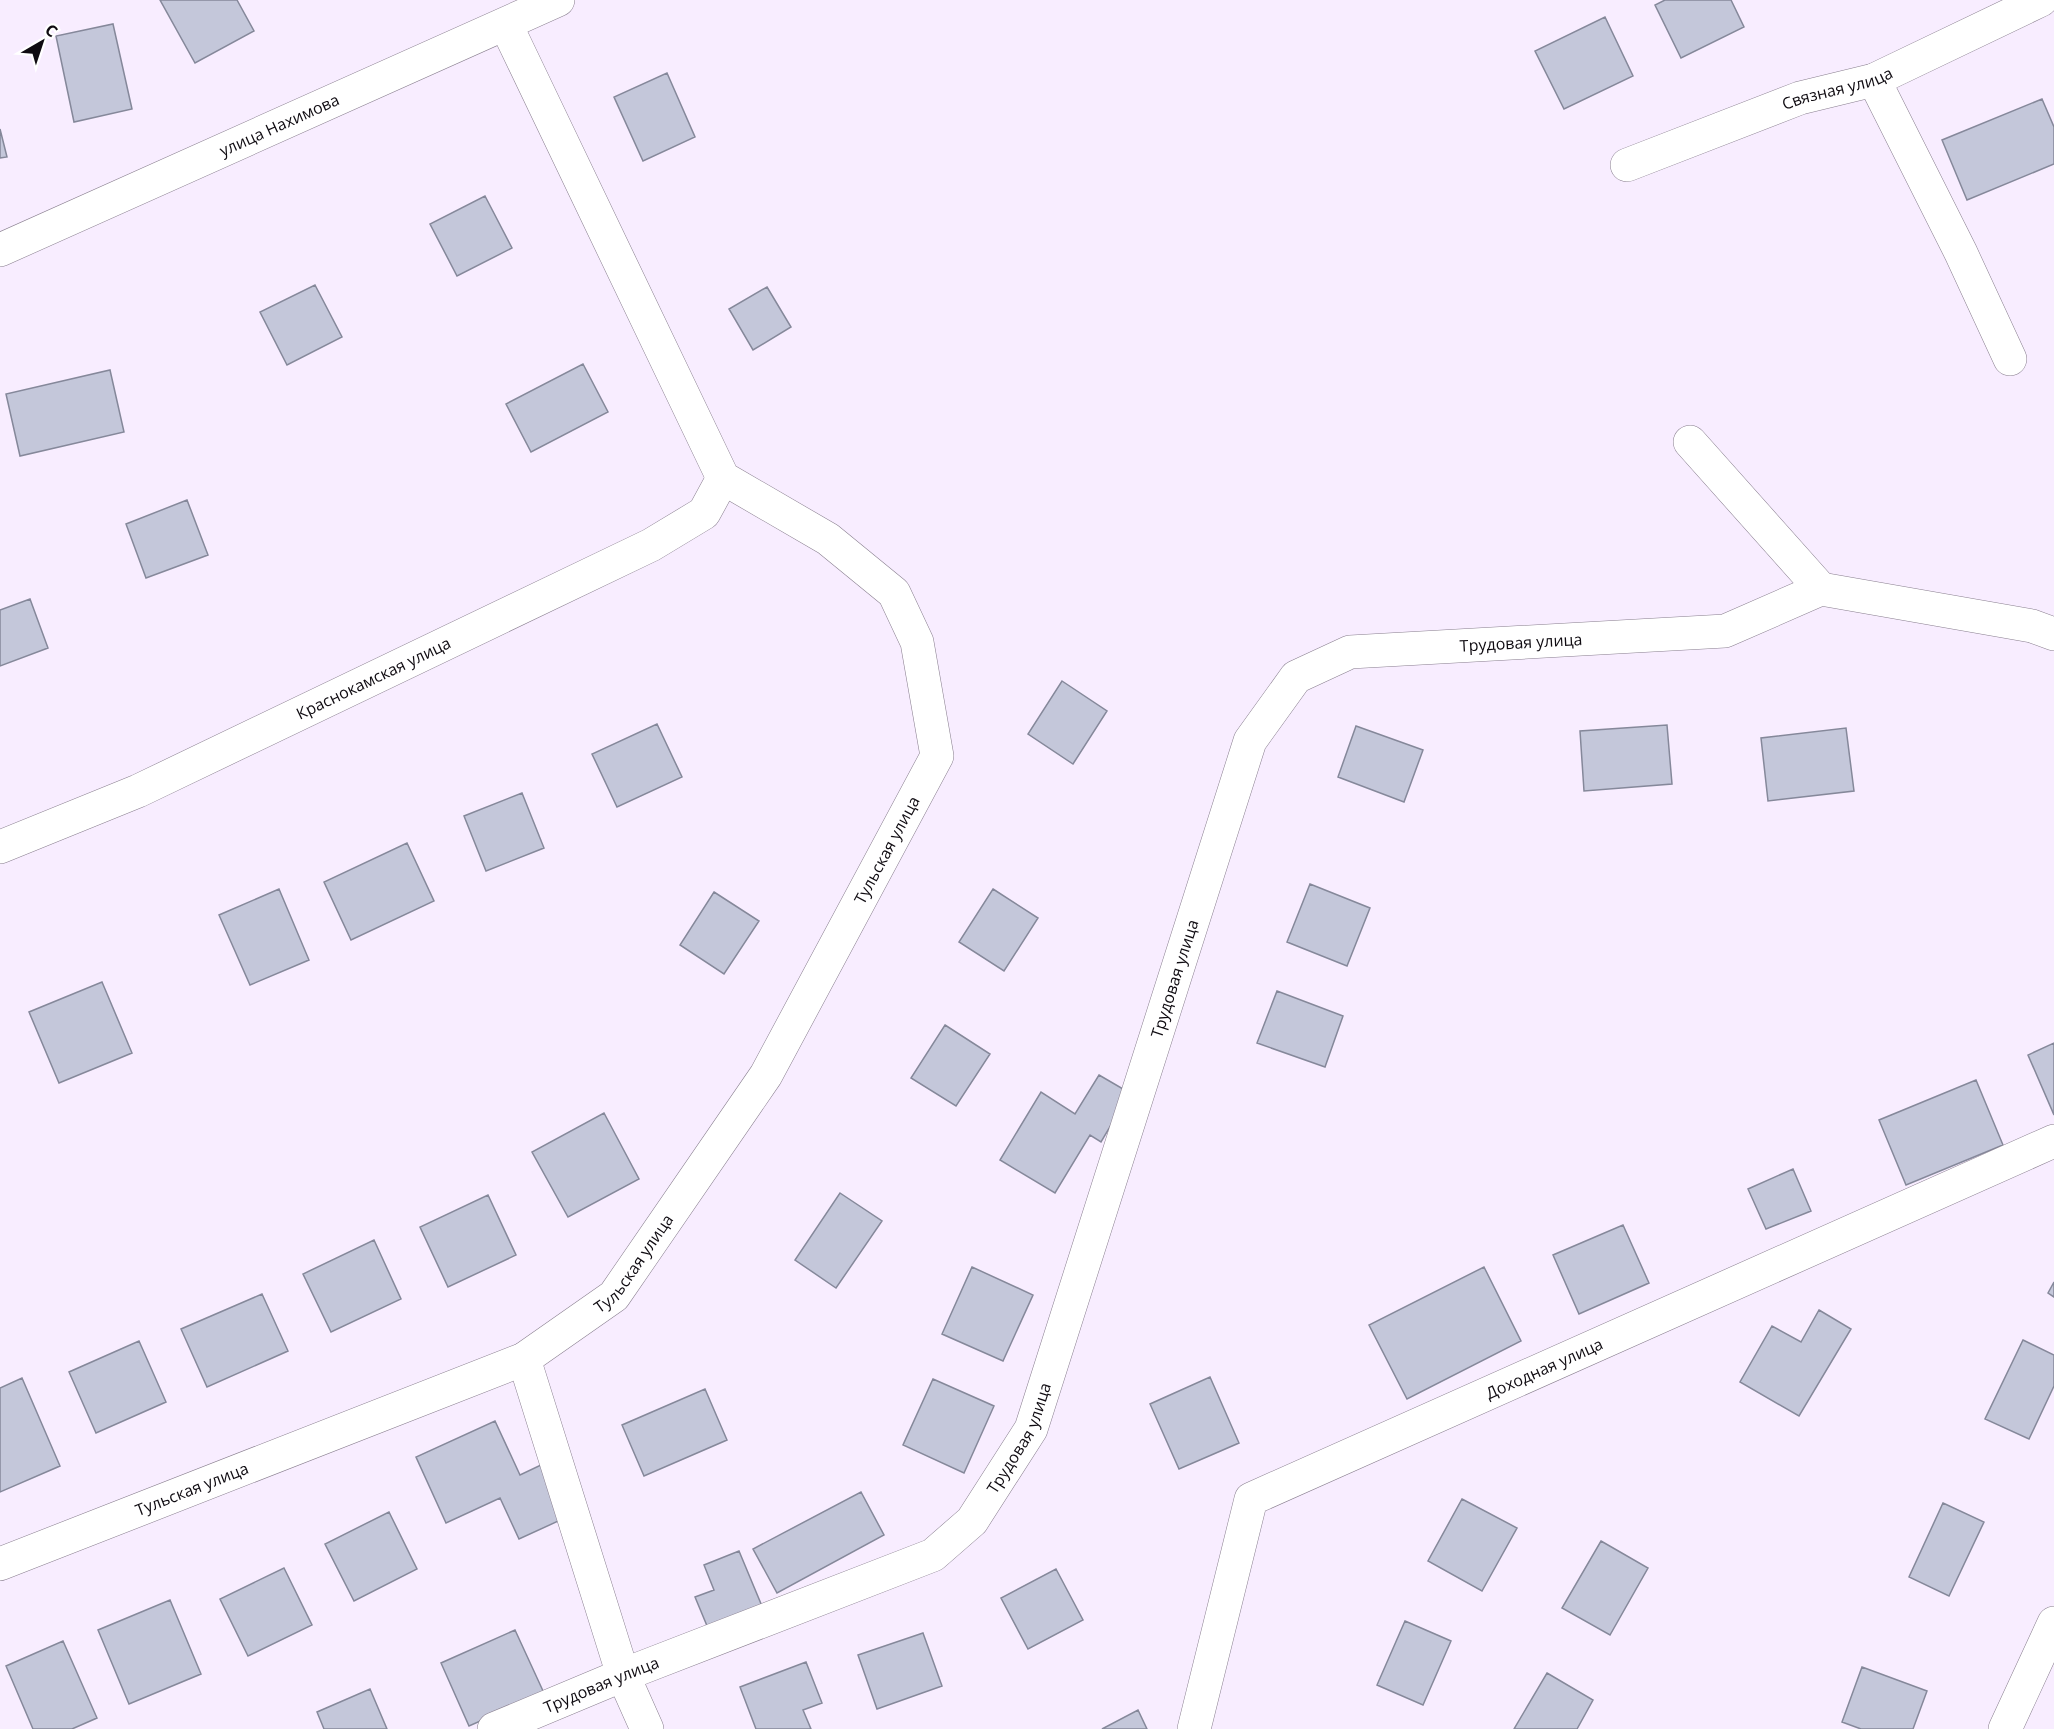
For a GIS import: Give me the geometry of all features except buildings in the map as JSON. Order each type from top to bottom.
[{"type":"main road","name":"улица Нахимова","points":[[0,250],[558,0]]},
{"type":"main road","name":"Связная улица","points":[[1627,165],[1800,98],[1874,80],[2041,0]]},
{"type":"main road","points":[[506,25],[723,478]]},
{"type":"main road","points":[[1874,80],[1961,253],[2010,359]]},
{"type":"main road","points":[[1690,442],[1821,589],[2032,626],[2054,634]]},
{"type":"main road","name":"Тульская улица","points":[[0,1564],[524,1359],[614,1296],[766,1075],[937,756],[917,642],[894,593],[828,539],[723,478]]},
{"type":"main road","name":"Краснокамская улица","points":[[0,847],[138,790],[651,545],[704,513],[723,478]]},
{"type":"main road","name":"Трудовая улица","points":[[494,1729],[623,1675],[933,1555],[972,1521],[1031,1429],[1250,741],[1296,677],[1350,652],[1725,631],[1821,589]]},
{"type":"main road","name":"Доходная улица","points":[[1194,1729],[1251,1499],[2054,1141]]},
{"type":"main road","points":[[524,1359],[623,1675],[647,1729]]},
{"type":"main road","points":[[2005,1729],[2044,1674],[2054,1623]]}]
